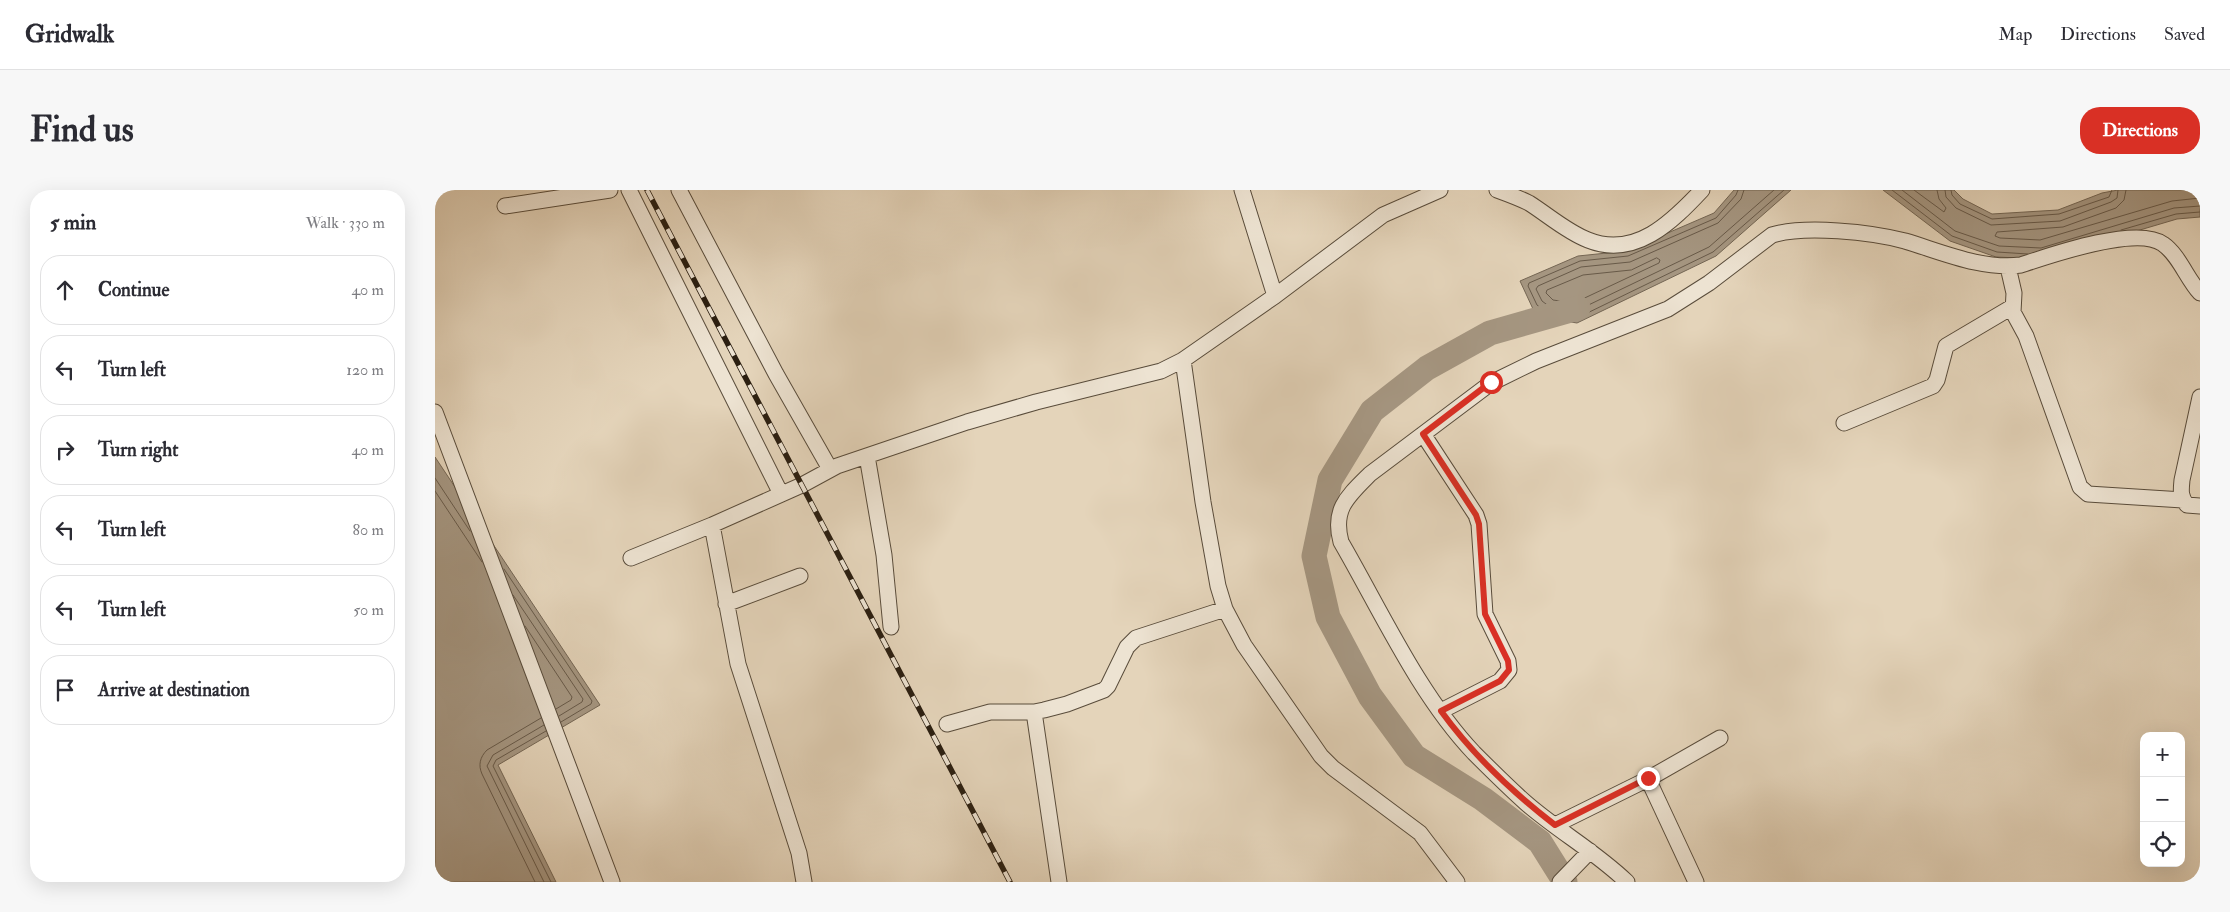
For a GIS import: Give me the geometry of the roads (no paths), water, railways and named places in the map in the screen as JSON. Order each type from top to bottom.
[{"type":"street","points":[[505,206],[610,190]]},
{"type":"street","points":[[629,190],[781,494]]},
{"type":"street","points":[[679,190],[776,374],[831,469]]},
{"type":"street","points":[[1242,190],[1275,296]]},
{"type":"street","points":[[631,558],[712,525],[831,469],[867,456],[993,415],[1161,371],[1183,360],[1275,296],[1383,215],[1440,190]]},
{"type":"street","points":[[1497,190],[1527,202],[1586,240],[1613,246],[1625,246],[1652,234],[1685,208],[1702,190]]},
{"type":"street","points":[[1627,882],[1608,864],[1526,803],[1473,752],[1423,686],[1341,542],[1337,528],[1339,514],[1352,492],[1370,474],[1491,382],[1536,361],[1668,309],[1709,283],[1772,235],[1783,232],[1803,230],[1889,237],[1961,258],[2008,267],[2116,238],[2143,237],[2162,242],[2200,293]]},
{"type":"street","points":[[2008,267],[2014,293],[2012,307],[2026,336],[2080,487],[2088,494],[2183,500]]},
{"type":"street","points":[[1844,423],[1933,386],[1937,380],[1946,346],[2012,307]]},
{"type":"street","points":[[1183,360],[1203,502],[1218,586],[1225,609],[1244,645],[1321,756],[1333,768],[1420,833],[1457,882]]},
{"type":"street","points":[[2200,397],[2182,480],[2183,500],[2187,505],[2200,506]]},
{"type":"street","points":[[435,412],[612,882]]},
{"type":"street","points":[[1423,434],[1476,515],[1479,524],[1485,614],[1508,661],[1509,670],[1500,681],[1441,711]]},
{"type":"street","points":[[867,456],[884,555],[891,627]]},
{"type":"street","points":[[712,525],[738,664],[799,852],[804,882]]},
{"type":"street","points":[[726,604],[800,576]]},
{"type":"street","points":[[947,724],[990,712],[1034,712],[1067,704],[1103,690],[1108,686],[1127,647],[1136,638],[1225,609]]},
{"type":"street","points":[[1034,712],[1059,882]]},
{"type":"street","points":[[1555,825],[1648,778],[1720,738]]},
{"type":"street","points":[[1648,778],[1696,882]]},
{"type":"street","points":[[1560,882],[1591,851]]},
{"type":"water","points":[[1734,190],[1791,190],[1716,256],[1577,323],[1546,318],[1533,309],[1520,281],[1578,256],[1626,251],[1714,213]]},
{"type":"water","points":[[1883,190],[1954,190],[1963,199],[1992,214],[2058,210],[2102,193],[2118,190],[2200,190],[2200,217],[2177,219],[2042,259],[1996,257],[1950,241]]},
{"type":"water","points":[[435,457],[600,705],[498,765],[556,882],[435,882]]},
{"type":"waterway","points":[[1565,882],[1540,842],[1483,799],[1414,756],[1370,696],[1328,617],[1314,556],[1330,480],[1372,411],[1427,368],[1490,333],[1578,308]]},
{"type":"railway","points":[[647,190],[1010,882]]}]
